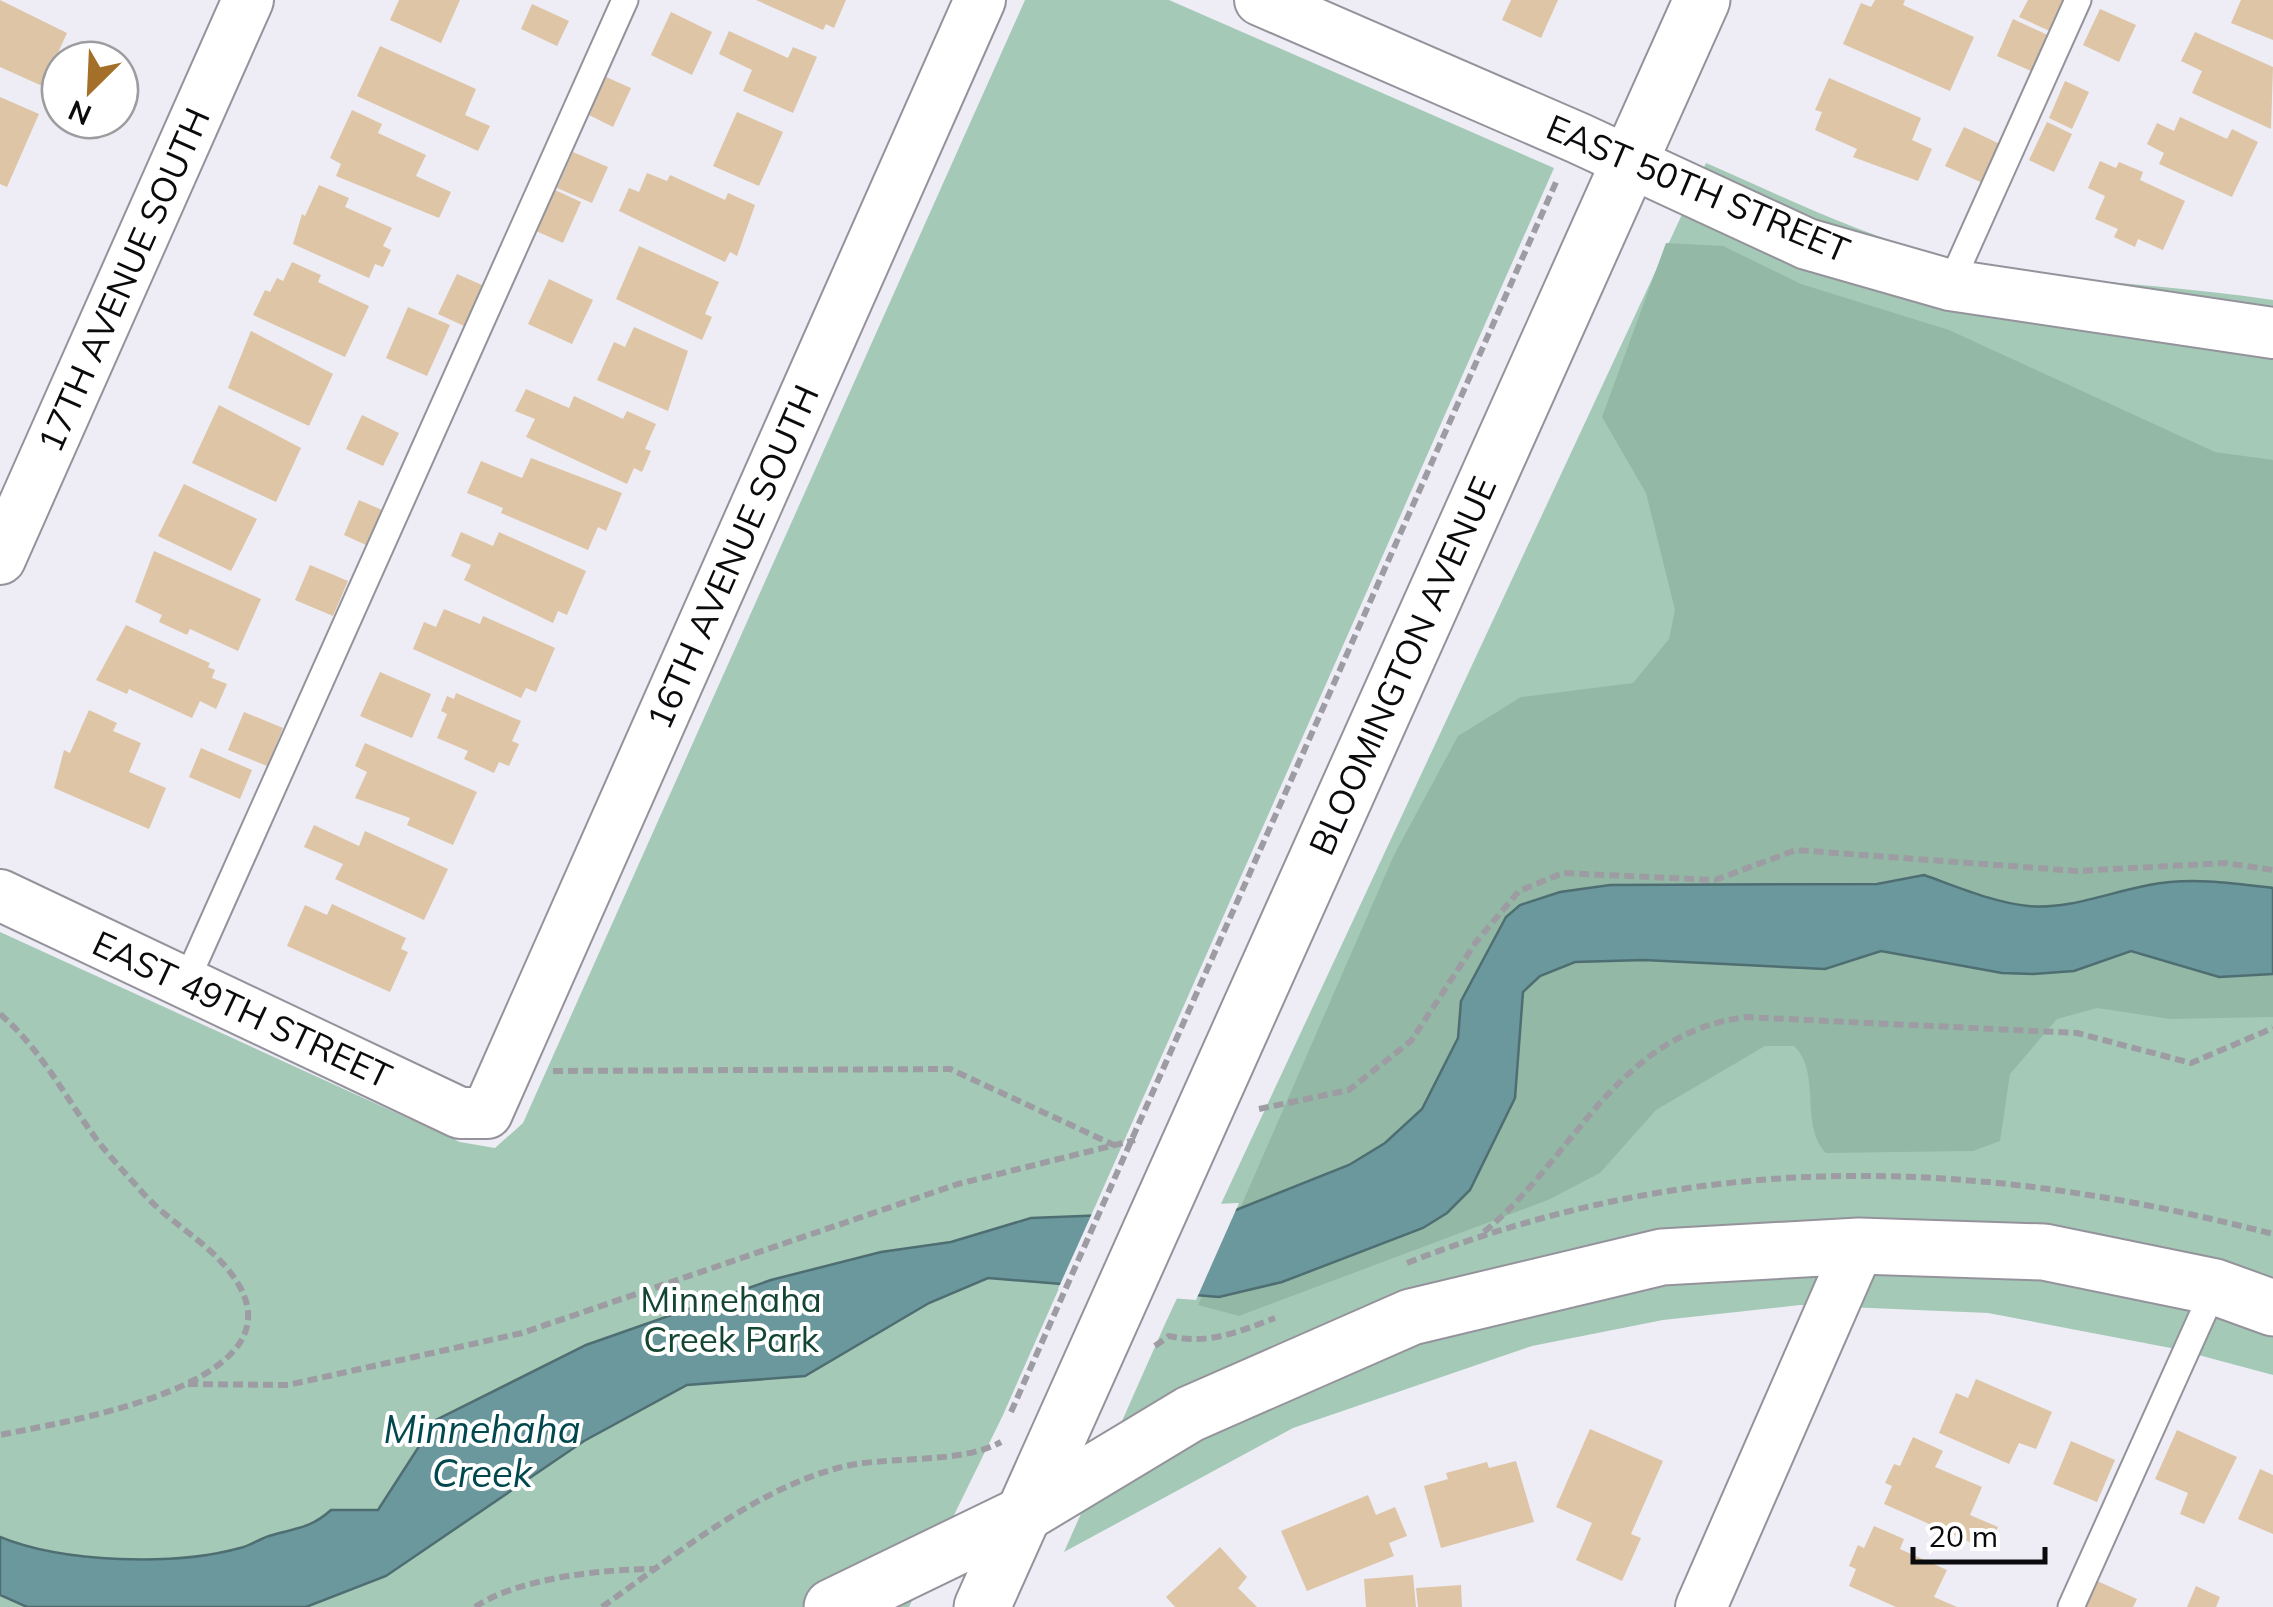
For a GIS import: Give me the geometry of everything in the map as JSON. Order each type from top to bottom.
[{"type":"street","name":"17TH AVENUE SOUTH","points":[[0,559],[248,0]]},
{"type":"street","name":"16TH AVENUE SOUTH","points":[[487,1114],[980,0]]},
{"type":"street","name":"EAST 50TH STREET","points":[[1260,0],[1327,14],[1807,244],[1950,286],[2273,333]]},
{"type":"street","name":"BLOOMINGTON AVENUE","points":[[982,1607],[1702,0]]},
{"type":"street","name":"EAST 49TH STREET","points":[[0,895],[460,1113],[487,1114]]},
{"type":"street","points":[[1702,1607],[1858,1246]]},
{"type":"street","points":[[832,1607],[1024,1514],[1190,1414],[1411,1318],[1662,1257],[1858,1246],[2044,1252],[2215,1287],[2273,1308]]},
{"type":"lane","points":[[186,984],[626,0]]},
{"type":"lane","points":[[1950,286],[2078,0]]},
{"type":"lane","points":[[2072,1607],[2215,1287]]},
{"type":"path","points":[[602,1607],[656,1568],[783,1489],[832,1469],[880,1458],[991,1448],[1003,1430],[1117,1164],[1560,175]]},
{"type":"path","points":[[0,1014],[44,1061],[98,1142],[147,1197],[203,1242],[239,1285],[248,1306],[244,1332],[232,1348],[188,1384],[112,1414],[0,1435]]},
{"type":"path","points":[[1395,1268],[1482,1234],[1531,1189],[1628,1071],[1666,1042],[1713,1022],[1745,1017],[2077,1034],[2191,1063],[2217,1056],[2273,1028]]},
{"type":"path","points":[[535,1071],[950,1069],[1124,1149]]},
{"type":"path","points":[[1169,1336],[1196,1342],[1282,1316]]},
{"type":"path","points":[[475,1607],[491,1596],[550,1582],[612,1569],[656,1568]]},
{"type":"green space","name":"Minnehaha Creek Park","points":[[1025,0],[1169,0],[1554,168],[1003,1415],[909,1607],[0,1607],[0,932],[460,1142],[495,1148],[523,1123]]},
{"type":"green space","points":[[1706,163],[1851,226],[1940,255],[2064,277],[2273,300],[2273,1375],[2176,1349],[1988,1313],[1800,1305],[1663,1320],[1532,1346],[1293,1428],[1064,1552],[1165,1324]]},
{"type":"green space","points":[[1666,243],[1723,246],[1801,284],[1949,330],[2215,452],[2273,460],[2273,1017],[2170,1019],[2097,1008],[2057,1019],[2010,1074],[2000,1141],[1973,1151],[1826,1153],[1814,1128],[1802,1057],[1794,1046],[1765,1046],[1656,1110],[1600,1173],[1548,1200],[1239,1316],[1198,1305],[1394,855],[1458,736],[1521,697],[1633,683],[1669,639],[1675,610],[1646,493],[1602,417]]},
{"type":"water","name":"Minnehaha Creek","points":[[1924,875],[1988,898],[2043,907],[2180,881],[2273,888],[2273,974],[2219,977],[2131,951],[2074,971],[2033,974],[2002,973],[1881,951],[1825,969],[1644,960],[1575,962],[1540,976],[1523,992],[1515,1098],[1470,1190],[1447,1213],[1423,1228],[1282,1282],[1219,1297],[988,1278],[929,1303],[805,1376],[687,1385],[584,1441],[386,1576],[306,1607],[27,1607],[0,1595],[0,1537],[86,1557],[184,1558],[244,1547],[309,1524],[331,1510],[378,1510],[436,1420],[586,1345],[771,1280],[881,1252],[951,1242],[1031,1218],[1236,1210],[1349,1165],[1385,1143],[1422,1109],[1458,1038],[1461,1001],[1506,917],[1520,905],[1560,892],[1610,885],[1877,884]]},
{"type":"pier","points":[[1239,1203],[1196,1300],[1058,1289],[1094,1209]]},
{"type":"building","points":[[0,0],[67,33],[64,40],[40,40],[40,85],[0,67]]},
{"type":"building","points":[[399,0],[460,0],[441,43],[390,20]]},
{"type":"building","points":[[756,0],[846,0],[834,28],[826,24],[823,30]]},
{"type":"building","points":[[1511,0],[1558,0],[1541,38],[1502,20]]},
{"type":"building","points":[[1875,0],[1905,0],[1903,5],[1974,37],[1950,91],[1843,44],[1861,3],[1871,7]]},
{"type":"building","points":[[2028,0],[2070,0],[2054,33],[2019,17]]},
{"type":"building","points":[[2241,0],[2273,0],[2273,40],[2231,23]]},
{"type":"building","points":[[532,4],[569,21],[557,46],[521,29]]},
{"type":"building","points":[[2100,9],[2136,25],[2119,62],[2083,45]]},
{"type":"building","points":[[671,12],[712,32],[692,75],[651,55]]},
{"type":"building","points":[[2013,19],[2052,37],[2036,73],[1997,56]]},
{"type":"building","points":[[729,31],[788,58],[793,47],[817,57],[793,113],[743,91],[752,70],[719,54]]},
{"type":"building","points":[[2195,32],[2273,67],[2271,129],[2192,93],[2202,71],[2181,61]]},
{"type":"building","points":[[380,46],[476,89],[465,115],[490,126],[478,151],[357,96]]},
{"type":"building","points":[[606,77],[631,88],[613,127],[589,115]]},
{"type":"building","points":[[1829,78],[1921,118],[1912,140],[1932,149],[1918,181],[1853,157],[1857,149],[1815,130],[1822,112],[1815,110]]},
{"type":"building","points":[[2065,81],[2089,92],[2072,129],[2049,118]]},
{"type":"building","points":[[0,97],[39,114],[7,187],[0,184]]},
{"type":"building","points":[[352,110],[382,124],[378,133],[426,155],[416,176],[451,192],[439,218],[336,176],[341,164],[330,158]]},
{"type":"building","points":[[737,112],[783,132],[759,186],[713,166]]},
{"type":"building","points":[[2180,117],[2227,139],[2232,129],[2258,142],[2232,197],[2159,164],[2164,153],[2147,144],[2157,123],[2174,131]]},
{"type":"building","points":[[2047,122],[2072,134],[2054,172],[2029,160]]},
{"type":"building","points":[[1964,127],[2004,146],[1987,185],[1945,166]]},
{"type":"building","points":[[573,152],[608,167],[592,203],[557,188]]},
{"type":"building","points":[[2100,161],[2116,168],[2119,162],[2143,172],[2140,180],[2185,201],[2163,250],[2138,239],[2135,247],[2114,237],[2118,229],[2095,219],[2105,196],[2088,188]]},
{"type":"building","points":[[647,173],[667,181],[670,175],[725,200],[728,193],[755,205],[737,256],[730,252],[725,262],[619,211],[629,188],[639,192]]},
{"type":"building","points":[[319,185],[349,198],[345,207],[392,228],[383,246],[391,250],[383,267],[375,264],[369,278],[293,244],[302,214],[305,216]]},
{"type":"building","points":[[555,190],[581,202],[563,243],[536,231]]},
{"type":"building","points":[[639,246],[719,282],[705,314],[712,317],[702,340],[616,299]]},
{"type":"building","points":[[292,262],[321,275],[318,282],[369,306],[345,357],[253,315],[265,290],[270,292],[277,278],[283,281]]},
{"type":"building","points":[[457,274],[482,285],[464,326],[438,314]]},
{"type":"building","points":[[549,279],[593,300],[572,344],[528,324]]},
{"type":"building","points":[[408,307],[450,325],[427,376],[386,358]]},
{"type":"building","points":[[634,327],[688,351],[668,411],[597,380],[614,342],[625,347]]},
{"type":"building","points":[[251,331],[333,374],[309,426],[228,388]]},
{"type":"building","points":[[526,389],[569,408],[574,396],[623,419],[627,411],[656,424],[645,449],[651,451],[642,472],[634,468],[627,484],[526,437],[535,419],[515,411]]},
{"type":"building","points":[[219,405],[301,448],[276,502],[192,463]]},
{"type":"building","points":[[362,415],[399,433],[383,466],[346,449]]},
{"type":"building","points":[[531,458],[622,493],[606,531],[598,527],[588,550],[501,513],[503,508],[467,493],[481,461],[522,478]]},
{"type":"building","points":[[184,484],[257,519],[231,571],[158,536]]},
{"type":"building","points":[[359,500],[382,510],[366,545],[344,535]]},
{"type":"building","points":[[461,532],[493,546],[499,532],[586,571],[567,615],[558,611],[553,623],[464,580],[471,565],[451,556]]},
{"type":"building","points":[[154,551],[261,599],[238,651],[190,629],[187,635],[159,622],[162,615],[135,602]]},
{"type":"building","points":[[310,565],[348,581],[333,616],[295,600]]},
{"type":"building","points":[[444,609],[480,624],[483,616],[555,648],[536,692],[526,688],[521,698],[413,649],[424,622],[436,627]]},
{"type":"building","points":[[126,625],[210,663],[208,667],[215,670],[212,678],[227,684],[216,709],[200,701],[192,718],[129,689],[127,694],[96,680]]},
{"type":"building","points":[[380,672],[431,694],[412,738],[360,716]]},
{"type":"building","points":[[456,693],[521,721],[512,741],[519,744],[509,766],[499,762],[494,773],[464,759],[468,751],[437,738],[447,714],[441,711],[447,696],[454,699]]},
{"type":"building","points":[[89,710],[117,723],[113,731],[141,743],[129,772],[166,788],[149,829],[54,788],[64,750],[70,753]]},
{"type":"building","points":[[244,712],[283,728],[267,766],[228,750]]},
{"type":"building","points":[[365,743],[477,792],[453,845],[407,825],[410,818],[355,798],[367,772],[355,766]]},
{"type":"building","points":[[201,748],[252,770],[240,799],[189,777]]},
{"type":"building","points":[[314,825],[359,846],[365,831],[448,869],[424,920],[335,879],[343,864],[304,847]]},
{"type":"building","points":[[332,904],[406,938],[401,949],[408,952],[390,992],[287,946],[305,905],[327,915]]},
{"type":"building","points":[[1976,1379],[2052,1412],[2036,1449],[2019,1443],[2009,1464],[1939,1433],[1956,1393],[1968,1398]]},
{"type":"building","points":[[1590,1429],[1663,1461],[1631,1534],[1641,1538],[1622,1581],[1576,1560],[1592,1523],[1556,1507]]},
{"type":"building","points":[[2177,1430],[2237,1457],[2204,1524],[2180,1514],[2188,1493],[2155,1479]]},
{"type":"building","points":[[1913,1437],[1943,1451],[1935,1467],[1982,1487],[1970,1515],[1998,1527],[1988,1550],[1884,1504],[1892,1486],[1885,1483],[1894,1464],[1900,1466]]},
{"type":"building","points":[[2071,1441],[2115,1460],[2097,1502],[2053,1484]]},
{"type":"building","points":[[1516,1461],[1534,1522],[1441,1548],[1424,1486],[1448,1479],[1446,1473],[1487,1462],[1489,1468]]},
{"type":"building","points":[[2260,1469],[2273,1475],[2273,1534],[2238,1519]]},
{"type":"building","points":[[1368,1495],[1376,1515],[1395,1507],[1407,1536],[1389,1543],[1394,1556],[1307,1591],[1281,1531]]},
{"type":"building","points":[[1874,1526],[1904,1539],[1900,1549],[1947,1570],[1934,1597],[1957,1607],[1896,1607],[1849,1586],[1856,1569],[1849,1566],[1858,1545],[1864,1548]]},
{"type":"building","points":[[1220,1547],[1247,1577],[1238,1588],[1257,1607],[1175,1607],[1166,1597]]},
{"type":"building","points":[[1413,1575],[1416,1607],[1366,1607],[1364,1579]]},
{"type":"building","points":[[2095,1580],[2137,1599],[2133,1607],[2083,1607]]},
{"type":"building","points":[[1461,1585],[1462,1607],[1418,1607],[1416,1588]]},
{"type":"building","points":[[2196,1586],[2220,1597],[2216,1607],[2187,1607]]}]
